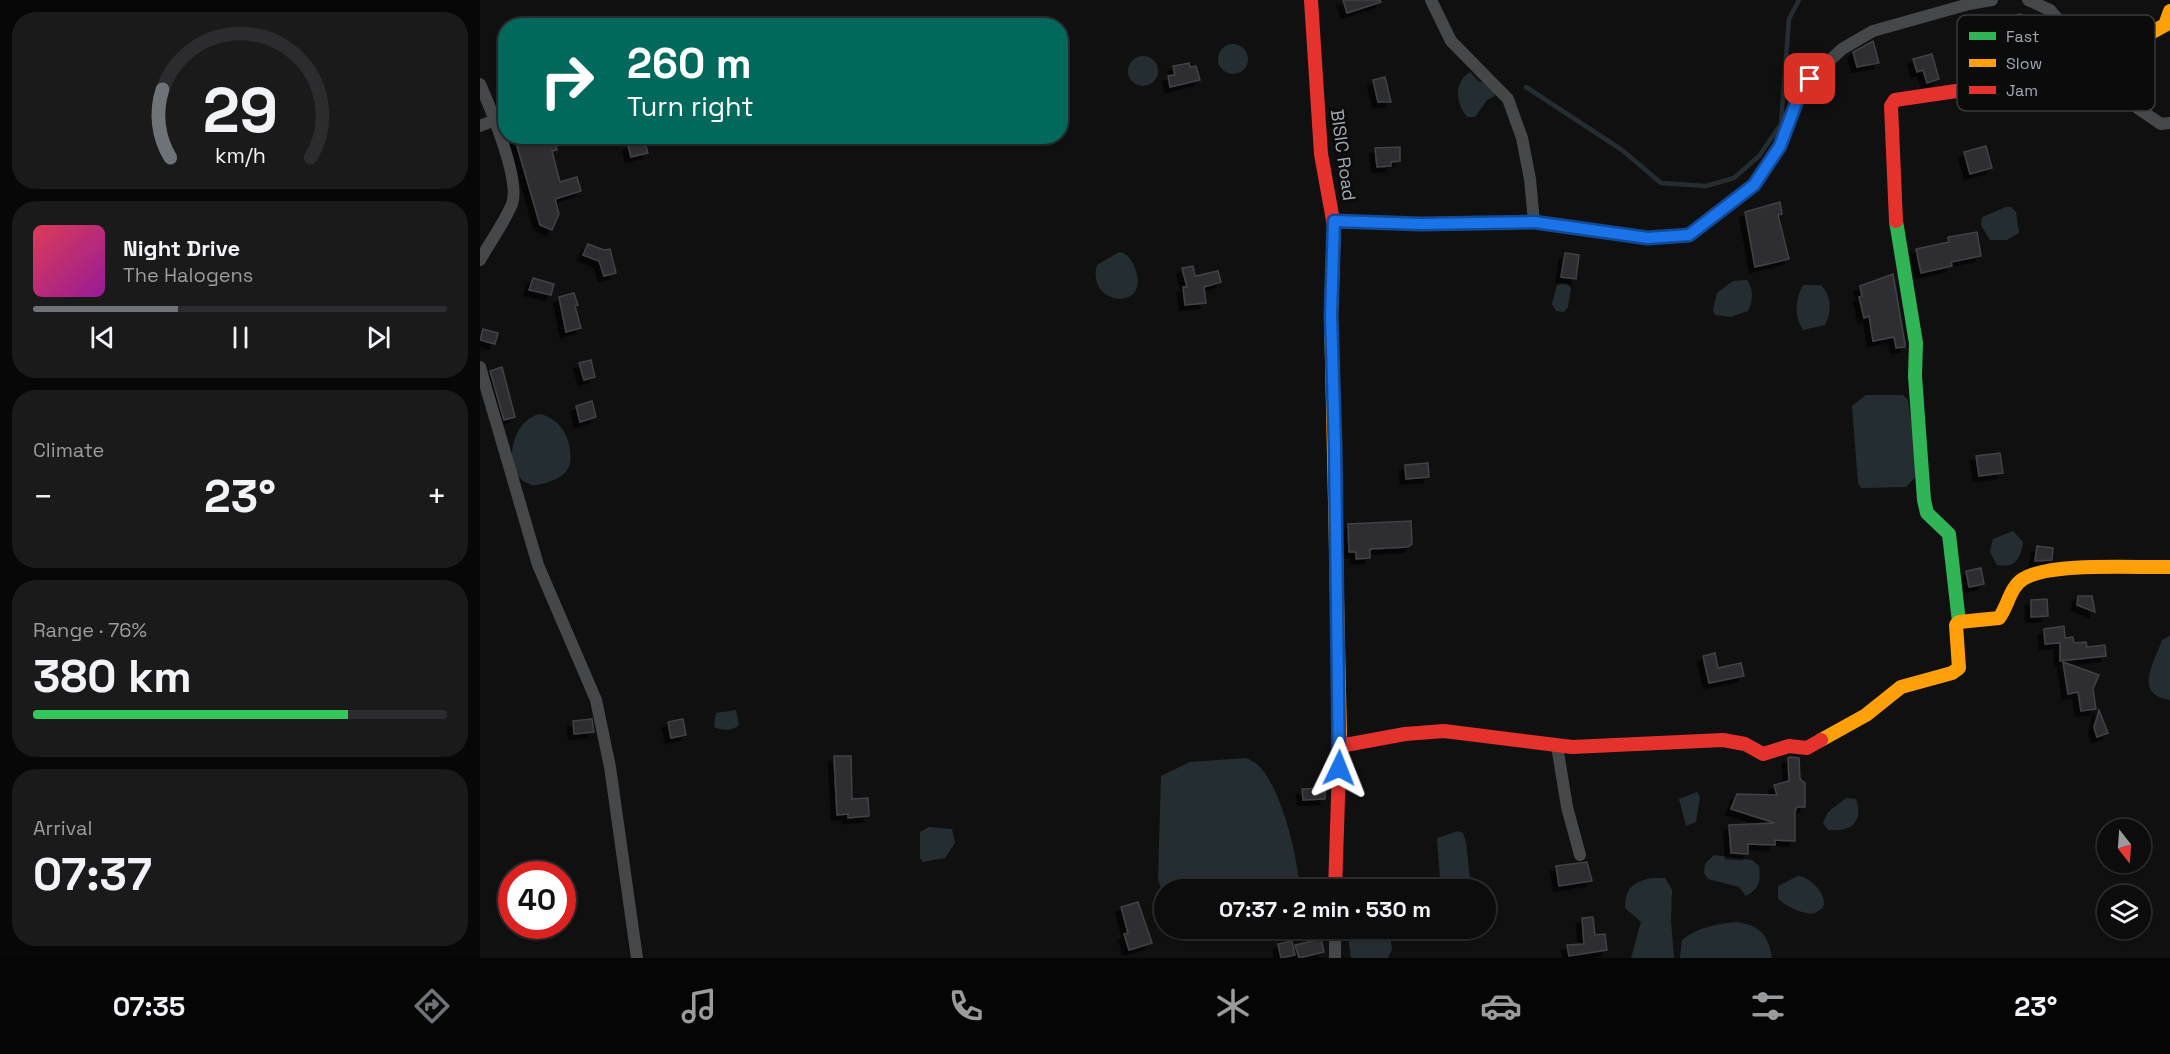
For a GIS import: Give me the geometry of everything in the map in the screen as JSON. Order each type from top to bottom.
[{"type":"street","name":"BISIC Road","points":[[1311,0],[1321,154],[1334,221],[1331,315],[1340,746],[1335,879]]},
{"type":"street","points":[[1431,0],[1451,41],[1508,99],[1524,148],[1533,198],[1534,222]]},
{"type":"street","points":[[1334,221],[1421,224],[1534,222],[1648,238],[1689,235],[1754,185],[1780,146],[1804,88],[1810,79],[1842,49],[1873,31],[1969,4],[1992,0]]},
{"type":"street","points":[[2028,0],[2050,10],[2054,15]]},
{"type":"street","points":[[2155,30],[2165,25],[2170,11]]},
{"type":"street","points":[[480,84],[498,129]]},
{"type":"street","points":[[1340,746],[1416,732],[1444,731],[1481,733],[1557,746],[1609,747],[1689,741],[1737,741],[1751,745],[1763,754],[1789,746],[1807,748],[1866,716],[1901,687],[1952,673],[1959,668],[1955,630],[1959,621],[1949,534],[1927,513],[1924,500],[1915,375],[1916,343],[1893,204],[1891,106],[1895,100],[1905,97],[1957,91]]},
{"type":"street","points":[[2142,111],[2161,124],[2170,123]]},
{"type":"street","points":[[480,126],[495,120]]},
{"type":"street","points":[[480,261],[513,202],[510,166],[503,144]]},
{"type":"street","points":[[480,367],[538,565],[596,700],[610,767],[637,958]]},
{"type":"street","points":[[1959,621],[1999,618],[2007,609],[2015,587],[2023,579],[2035,574],[2170,567]]},
{"type":"street","points":[[1557,746],[1567,807],[1580,855]]},
{"type":"street","points":[[1335,939],[1335,958]]},
{"type":"shaded area","points":[[1233,44],[1244,48],[1248,59],[1244,70],[1233,74],[1222,70],[1218,59],[1222,48]]},
{"type":"shaded area","points":[[1143,56],[1154,60],[1158,71],[1154,82],[1143,86],[1132,82],[1128,71],[1132,60]]},
{"type":"shaded area","points":[[1470,72],[1478,81],[1492,85],[1495,96],[1487,100],[1475,117],[1467,117],[1460,106],[1458,93],[1461,82]]},
{"type":"shaded area","points":[[2011,207],[2016,212],[2019,233],[2007,240],[1990,240],[1981,225],[1982,217]]},
{"type":"shaded area","points":[[1119,252],[1127,255],[1132,262],[1138,282],[1135,292],[1127,298],[1118,299],[1108,296],[1100,289],[1096,279],[1097,265]]},
{"type":"shaded area","points":[[1747,280],[1752,295],[1748,311],[1731,317],[1715,315],[1713,310],[1717,293],[1733,281]]},
{"type":"shaded area","points":[[1566,282],[1571,288],[1568,307],[1564,312],[1556,311],[1552,304],[1557,285]]},
{"type":"shaded area","points":[[1803,285],[1821,285],[1825,290],[1830,309],[1825,325],[1803,330],[1800,325],[1797,308],[1798,296]]},
{"type":"shaded area","points":[[1866,395],[1903,395],[1908,400],[1919,473],[1906,487],[1861,488],[1858,483],[1852,406]]},
{"type":"shaded area","points":[[539,414],[554,420],[564,432],[570,447],[570,463],[563,475],[542,484],[533,485],[523,481],[516,473],[512,451],[520,428],[528,419]]},
{"type":"shaded area","points":[[2013,531],[2023,542],[2021,553],[2013,564],[1997,565],[1990,552],[1993,539]]},
{"type":"shaded area","points":[[2170,636],[2170,700],[2159,697],[2152,691],[2149,677],[2162,640]]},
{"type":"shaded area","points":[[736,710],[739,725],[727,730],[714,727],[716,713]]},
{"type":"shaded area","points":[[1246,758],[1257,764],[1274,788],[1280,804],[1291,840],[1299,879],[1158,879],[1161,776],[1190,762]]},
{"type":"shaded area","points":[[1697,792],[1700,797],[1696,822],[1686,826],[1679,799]]},
{"type":"shaded area","points":[[1846,798],[1856,799],[1858,814],[1856,820],[1849,827],[1828,830],[1823,823],[1828,812]]},
{"type":"shaded area","points":[[929,827],[952,829],[955,843],[945,858],[923,862],[920,858],[920,832]]},
{"type":"shaded area","points":[[1458,831],[1463,833],[1470,879],[1440,879],[1437,838]]},
{"type":"shaded area","points":[[1714,855],[1752,860],[1759,866],[1760,876],[1757,887],[1746,896],[1739,887],[1708,879],[1704,873],[1705,864]]},
{"type":"shaded area","points":[[1798,876],[1813,883],[1823,897],[1823,908],[1815,913],[1795,909],[1778,898],[1778,886]]},
{"type":"shaded area","points":[[1652,878],[1665,878],[1672,890],[1671,920],[1674,958],[1631,958],[1641,922],[1625,908],[1625,901],[1631,887]]},
{"type":"shaded area","points":[[1736,922],[1744,923],[1762,932],[1772,958],[1680,958],[1682,940],[1694,932]]},
{"type":"shaded area","points":[[1348,939],[1390,939],[1392,949],[1388,958],[1351,958]]},
{"type":"building","points":[[1343,0],[1380,0],[1381,2],[1347,13]]},
{"type":"building","points":[[1873,41],[1879,63],[1857,67],[1853,52]]},
{"type":"building","points":[[1932,54],[1939,79],[1927,83],[1923,70],[1917,72],[1913,59]]},
{"type":"building","points":[[1189,63],[1190,67],[1196,66],[1200,80],[1170,87],[1168,76],[1175,75],[1173,66]]},
{"type":"building","points":[[1385,77],[1391,102],[1378,102],[1373,80]]},
{"type":"building","points":[[516,144],[555,144],[557,150],[552,151],[560,182],[577,177],[581,191],[555,199],[559,214],[552,230],[540,225]]},
{"type":"building","points":[[645,144],[648,153],[631,157],[628,145]]},
{"type":"building","points":[[1986,146],[1992,168],[1970,174],[1964,152]]},
{"type":"building","points":[[1400,147],[1400,161],[1391,162],[1391,166],[1377,167],[1375,148]]},
{"type":"building","points":[[1780,202],[1782,214],[1778,215],[1789,259],[1755,267],[1745,212]]},
{"type":"building","points":[[1977,232],[1981,256],[1951,262],[1952,266],[1921,273],[1916,249],[1949,242],[1948,237]]},
{"type":"building","points":[[588,244],[604,250],[610,249],[616,273],[604,276],[599,261],[583,255]]},
{"type":"building","points":[[1565,253],[1579,255],[1576,279],[1561,277]]},
{"type":"building","points":[[1193,266],[1195,276],[1218,271],[1221,282],[1204,287],[1206,303],[1185,305],[1183,287],[1187,287],[1182,268]]},
{"type":"building","points":[[1893,274],[1905,344],[1905,347],[1896,348],[1894,337],[1873,341],[1869,316],[1864,318],[1859,297],[1862,296],[1860,286]]},
{"type":"building","points":[[533,278],[554,284],[551,295],[529,290]]},
{"type":"building","points":[[574,293],[581,328],[566,332],[559,297]]},
{"type":"building","points":[[483,329],[498,333],[495,344],[480,340]]},
{"type":"building","points":[[591,360],[595,377],[584,380],[579,363]]},
{"type":"building","points":[[502,367],[515,417],[504,420],[490,371]]},
{"type":"building","points":[[592,401],[596,417],[580,422],[576,406]]},
{"type":"building","points":[[2000,453],[2003,473],[1979,476],[1976,456]]},
{"type":"building","points":[[1428,463],[1429,477],[1406,479],[1405,465]]},
{"type":"building","points":[[1411,521],[1412,544],[1408,547],[1370,549],[1370,558],[1356,559],[1356,552],[1349,552],[1348,524]]},
{"type":"building","points":[[2037,546],[2053,548],[2052,560],[2035,561]]},
{"type":"building","points":[[1981,568],[1984,584],[1969,587],[1966,571]]},
{"type":"building","points":[[2078,596],[2092,596],[2095,612],[2077,605]]},
{"type":"building","points":[[2047,599],[2048,616],[2031,617],[2031,600]]},
{"type":"building","points":[[2064,626],[2065,638],[2073,637],[2074,643],[2086,642],[2087,647],[2105,645],[2106,656],[2060,661],[2060,643],[2045,644],[2044,629]]},
{"type":"building","points":[[1715,653],[1718,668],[1741,663],[1744,676],[1709,683],[1703,656]]},
{"type":"building","points":[[2063,662],[2099,675],[2093,689],[2096,709],[2081,711],[2078,692],[2068,694]]},
{"type":"building","points":[[2099,710],[2108,733],[2097,737],[2094,727]]},
{"type":"building","points":[[592,719],[594,732],[574,734],[573,721]]},
{"type":"building","points":[[683,719],[686,735],[671,738],[668,722]]},
{"type":"building","points":[[834,756],[851,756],[852,799],[868,798],[869,816],[848,818],[848,814],[837,815]]},
{"type":"building","points":[[1788,758],[1799,758],[1800,779],[1805,783],[1805,807],[1797,807],[1795,811],[1795,841],[1775,840],[1775,845],[1748,844],[1748,854],[1731,853],[1729,825],[1775,823],[1731,809],[1737,794],[1777,795],[1774,785],[1789,781]]},
{"type":"building","points":[[1325,788],[1325,799],[1303,800],[1302,789]]},
{"type":"building","points":[[1587,862],[1592,881],[1559,886],[1556,866]]},
{"type":"building","points":[[1138,902],[1152,943],[1129,950],[1124,934],[1128,933],[1121,907]]},
{"type":"building","points":[[1593,917],[1595,935],[1605,934],[1607,950],[1569,956],[1567,945],[1584,944],[1582,918]]},
{"type":"building","points":[[1321,939],[1324,952],[1299,958],[1295,945]]},
{"type":"building","points":[[1292,941],[1295,955],[1281,958],[1278,944]]},
{"type":"waterway","points":[[1526,87],[1622,150],[1661,183],[1706,186],[1734,178],[1759,156],[1781,124],[1789,19],[1799,0]]},
{"type":"traffic: fast","points":[[1896,221],[1916,343],[1915,376],[1924,500],[1927,513],[1949,534],[1959,622]]},
{"type":"traffic: slow","points":[[2155,30],[2165,25],[2170,11]]},
{"type":"traffic: slow","points":[[1334,226],[1331,315],[1340,737]]},
{"type":"traffic: slow","points":[[1821,740],[1866,715],[1901,687],[1952,673],[1959,668],[1956,625],[1959,622],[1999,618],[2015,587],[2023,579],[2053,570],[2072,568],[2170,567]]},
{"type":"traffic: jam","points":[[1311,0],[1321,154],[1334,226]]},
{"type":"traffic: jam","points":[[1896,221],[1891,106],[1895,100],[1957,91]]},
{"type":"traffic: jam","points":[[1340,746],[1405,734],[1444,731],[1572,747],[1723,740],[1745,744],[1763,754],[1789,746],[1807,748],[1821,740]]},
{"type":"traffic: jam","points":[[1335,879],[1340,737]]},
{"type":"route","points":[[1339,768],[1331,315],[1334,221],[1421,224],[1534,222],[1648,238],[1689,235],[1754,185],[1780,146],[1798,98],[1810,79]]}]
